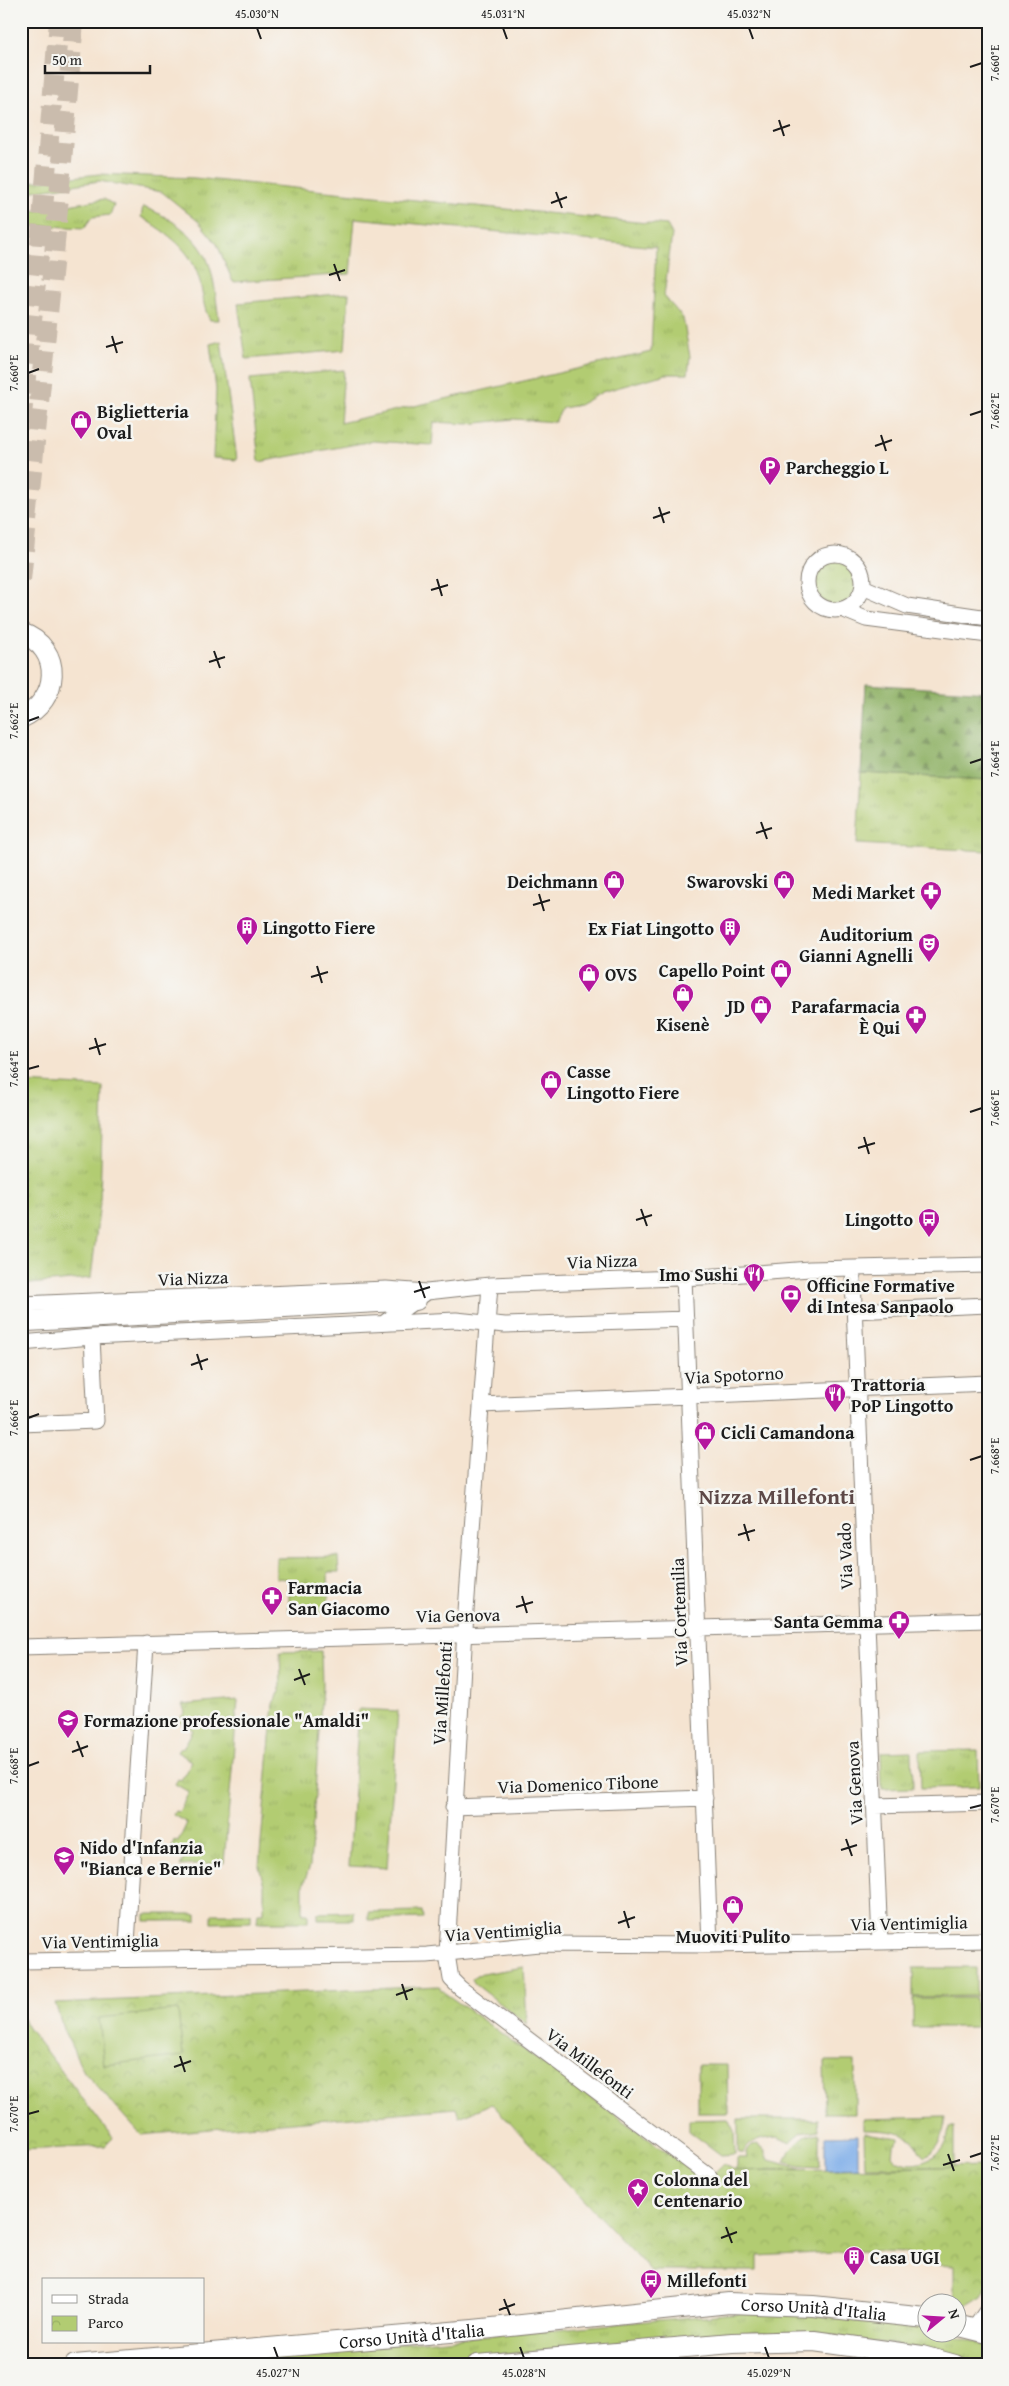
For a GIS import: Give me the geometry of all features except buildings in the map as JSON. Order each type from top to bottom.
[{"type":"main road","points":[[21,633],[30,636],[43,648],[51,667],[52,680],[49,692],[42,703],[33,712],[21,718]]},
{"type":"main road","points":[[24,1312],[421,1296]]},
{"type":"main road","name":"Corso Unità d'Italia","points":[[75,2365],[473,2330],[729,2303],[813,2306],[916,2317]]},
{"type":"main road","name":"Corso Unità d'Italia","points":[[477,2365],[732,2343],[814,2341],[922,2356],[956,2365]]},
{"type":"street","points":[[844,610],[857,601],[863,587],[858,567],[848,557],[831,554],[814,563],[806,580],[809,594],[818,606],[825,609],[844,610],[866,619],[988,635]]},
{"type":"street","points":[[863,587],[907,606],[988,618]]},
{"type":"street","name":"Via Nizza","points":[[384,1323],[421,1296],[490,1285],[684,1277],[810,1269],[988,1264]]},
{"type":"street","name":"Via Cortemilia","points":[[684,1277],[710,1944]]},
{"type":"street","name":"Via Vado","points":[[853,1278],[866,1622]]},
{"type":"street","name":"Via Millefonti","points":[[490,1285],[453,1807],[447,1954],[450,1979],[709,2176]]},
{"type":"street","points":[[854,1311],[988,1304]]},
{"type":"street","points":[[21,1342],[456,1320],[505,1325],[686,1318]]},
{"type":"street","points":[[21,1424],[96,1421],[92,1337]]},
{"type":"street","name":"Via Spotorno","points":[[481,1405],[988,1382]]},
{"type":"street","name":"Via Genova","points":[[21,1647],[988,1620]]},
{"type":"street","name":"Via Genova","points":[[866,1622],[880,1942]]},
{"type":"street","points":[[126,1959],[146,1643]]},
{"type":"street","name":"Via Domenico Tibone","points":[[453,1807],[705,1798]]},
{"type":"street","points":[[874,1806],[988,1803]]},
{"type":"street","name":"Via Ventimiglia","points":[[21,1961],[447,1954],[539,1944],[710,1944],[988,1940]]},
{"type":"street","points":[[973,2329],[988,2309]]},
{"type":"green space","points":[[99,174],[194,178],[667,225],[672,234],[664,296],[683,318],[690,357],[688,374],[666,374],[602,392],[579,405],[562,408],[555,422],[514,419],[468,424],[434,422],[432,445],[373,441],[259,462],[250,379],[344,370],[340,423],[651,352],[656,247],[355,218],[350,274],[233,282],[217,244],[199,222],[162,192],[99,181],[21,193],[21,183]]},
{"type":"green space","points":[[104,199],[114,205],[110,215],[92,217],[84,228],[21,227],[21,213]]},
{"type":"green space","points":[[143,207],[162,215],[180,227],[189,234],[202,250],[212,273],[219,320],[210,320],[196,270],[185,251],[169,236],[141,217]]},
{"type":"green space","points":[[349,293],[345,350],[246,359],[238,303]]},
{"type":"green space","points":[[221,341],[237,460],[213,458],[216,389],[210,344]]},
{"type":"green space","points":[[835,561],[847,565],[853,571],[857,583],[853,595],[847,601],[835,605],[823,601],[817,595],[813,583],[817,571],[823,565]]},
{"type":"green space","points":[[866,684],[988,692],[988,780],[861,773]]},
{"type":"green space","points":[[861,773],[988,780],[988,851],[857,844]]},
{"type":"green space","points":[[21,1083],[103,1087],[100,1202],[91,1278],[21,1285]]},
{"type":"green space","points":[[338,1557],[339,1572],[328,1572],[329,1612],[289,1612],[289,1579],[276,1578],[276,1558]]},
{"type":"green space","points":[[321,1651],[322,1686],[310,1866],[303,1885],[303,1913],[308,1913],[308,1922],[257,1922],[258,1913],[264,1913],[264,1886],[259,1866],[273,1704],[281,1686],[280,1652]]},
{"type":"green space","points":[[238,1700],[224,1863],[180,1866],[186,1855],[172,1847],[174,1841],[178,1842],[187,1823],[173,1815],[175,1811],[179,1812],[189,1792],[175,1784],[178,1779],[181,1780],[192,1761],[177,1752],[180,1748],[183,1749],[193,1730],[178,1721],[185,1712],[182,1705]]},
{"type":"green space","points":[[359,1709],[398,1711],[387,1868],[349,1866]]},
{"type":"green space","points":[[978,1750],[979,1787],[921,1788],[920,1751]]},
{"type":"green space","points":[[912,1751],[913,1788],[882,1789],[881,1752]]},
{"type":"green space","points":[[422,1911],[423,1918],[368,1920],[368,1912]]},
{"type":"green space","points":[[354,1912],[354,1920],[318,1920],[318,1913]]},
{"type":"green space","points":[[145,1914],[197,1914],[197,1921],[145,1921]]},
{"type":"green space","points":[[212,1914],[251,1914],[251,1922],[212,1923]]},
{"type":"green space","points":[[524,1967],[527,2024],[475,1984],[472,1979],[476,1975]]},
{"type":"green space","points":[[913,1968],[976,1968],[976,1996],[913,1997]]},
{"type":"green space","points":[[439,1986],[442,1991],[707,2181],[724,2164],[734,2171],[988,2166],[988,2284],[981,2297],[967,2305],[966,2294],[954,2294],[954,2265],[915,2263],[908,2253],[857,2251],[757,2256],[757,2271],[651,2271],[492,2104],[459,2117],[456,2108],[141,2135],[84,2072],[64,2031],[55,2003]]},
{"type":"green space","points":[[913,1998],[975,1998],[976,2027],[913,2027]]},
{"type":"green space","points":[[178,2010],[183,2056],[104,2065],[99,2018]]},
{"type":"green space","points":[[21,2015],[28,2028],[113,2138],[105,2146],[21,2150]]},
{"type":"green space","points":[[824,2061],[855,2061],[855,2114],[825,2114]]},
{"type":"green space","points":[[698,2065],[727,2065],[728,2113],[698,2113]]},
{"type":"green space","points":[[945,2117],[941,2140],[935,2150],[925,2157],[909,2137],[890,2131],[863,2130],[863,2119]]},
{"type":"green space","points":[[728,2119],[734,2131],[735,2154],[721,2155],[689,2131],[689,2120]]},
{"type":"green space","points":[[738,2119],[818,2119],[819,2130],[801,2133],[789,2143],[778,2137],[763,2139],[753,2142],[743,2153],[738,2153]]},
{"type":"green space","points":[[949,2127],[954,2127],[954,2167],[865,2167],[864,2133],[900,2138],[893,2146],[892,2155],[897,2160],[911,2164],[927,2161],[940,2152],[948,2137]]},
{"type":"green space","points":[[819,2133],[819,2167],[800,2166],[785,2162],[798,2142],[807,2136]]},
{"type":"green space","points":[[757,2145],[765,2150],[769,2160],[803,2169],[734,2171],[737,2167],[737,2158],[747,2158],[746,2152],[752,2146]]},
{"type":"green space","points":[[748,2312],[812,2315],[916,2326],[916,2344],[966,2344],[966,2339],[988,2346],[988,2365],[944,2352],[807,2332],[744,2333],[382,2365],[155,2365]]},
{"type":"green space","points":[[752,2356],[828,2359],[872,2365],[641,2365]]},
{"type":"water","points":[[858,2135],[858,2168],[825,2169],[825,2136]]},
{"type":"tunnel","points":[[21,424],[39,255],[59,21]]},
{"type":"tunnel","points":[[21,580],[54,255],[74,21]]},
{"type":"place","name":"Biglietteria Oval","points":[[81,440]]},
{"type":"place","name":"Parcheggio L","points":[[770,486]]},
{"type":"place","name":"Deichmann","points":[[614,900]]},
{"type":"place","name":"Swarovski","points":[[784,900]]},
{"type":"place","name":"Medi Market","points":[[931,911]]},
{"type":"place","name":"Lingotto Fiere","points":[[247,946]]},
{"type":"place","name":"Ex Fiat Lingotto","points":[[730,947]]},
{"type":"place","name":"Auditorium Gianni Agnelli","points":[[929,963]]},
{"type":"place","name":"Capello Point","points":[[781,989]]},
{"type":"place","name":"OVS","points":[[589,993]]},
{"type":"place","name":"Kisenè","points":[[683,1013]]},
{"type":"place","name":"JD","points":[[761,1025]]},
{"type":"place","name":"Parafarmacia È Qui","points":[[916,1035]]},
{"type":"place","name":"Casse Lingotto Fiere","points":[[551,1100]]},
{"type":"place","name":"Lingotto","points":[[929,1238]]},
{"type":"place","name":"Imo Sushi","points":[[754,1293]]},
{"type":"place","name":"Officine Formative di Intesa Sanpaolo","points":[[791,1314]]},
{"type":"place","name":"Trattoria PoP Lingotto","points":[[835,1413]]},
{"type":"place","name":"Cicli Camandona","points":[[705,1451]]},
{"type":"place","name":"Farmacia San Giacomo","points":[[272,1616]]},
{"type":"place","name":"Santa Gemma","points":[[899,1640]]},
{"type":"place","name":"Formazione professionale \"Amaldi\"","points":[[68,1739]]},
{"type":"place","name":"Nido d'Infanzia \"Bianca e Bernie\"","points":[[64,1876]]},
{"type":"place","name":"Muoviti Pulito","points":[[733,1925]]},
{"type":"place","name":"Colonna del Centenario","points":[[638,2208]]},
{"type":"place","name":"Casa UGI","points":[[854,2276]]},
{"type":"place","name":"Millefonti","points":[[651,2299]]},
{"type":"district","name":"Nizza Millefonti","points":[[777,1496]]}]
